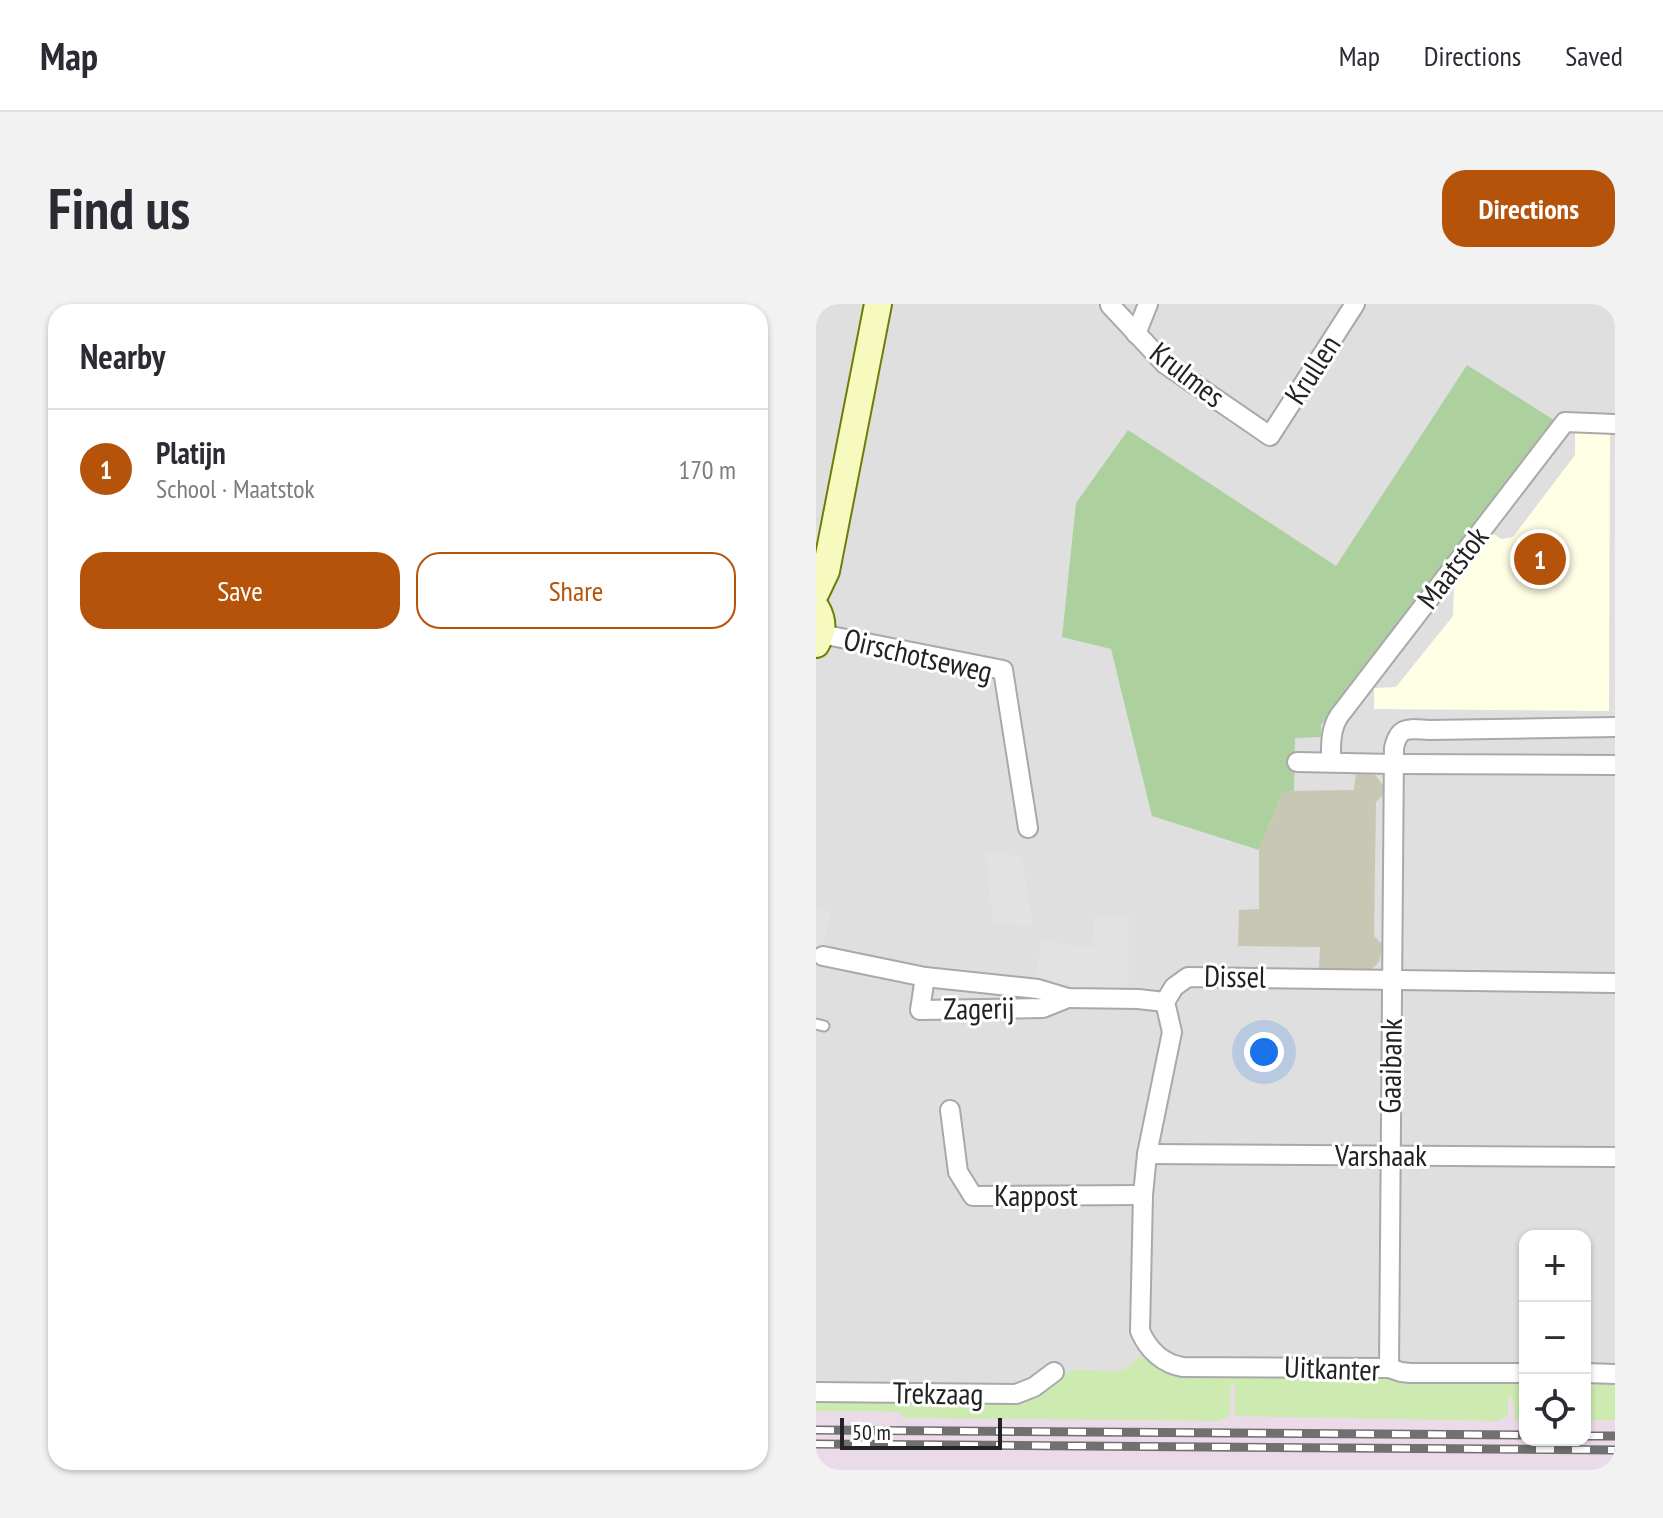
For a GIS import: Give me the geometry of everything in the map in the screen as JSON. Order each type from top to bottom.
[{"type":"street","name":"Oirschotseweg","points":[[816,592],[826,571],[878,304]]},
{"type":"street","points":[[1136,334],[1148,304]]},
{"type":"street","name":"Krullen","points":[[1270,436],[1355,304]]},
{"type":"street","name":"Krulmes","points":[[1110,305],[1165,364],[1270,436]]},
{"type":"street","name":"Maatstok","points":[[1331,762],[1331,735],[1339,716],[1565,422],[1615,424]]},
{"type":"street","name":"Oirschotseweg","points":[[818,629],[1003,670],[1028,828]]},
{"type":"street","name":"Gaaibank","points":[[1389,1368],[1396,737],[1408,729],[1615,727]]},
{"type":"street","points":[[1297,762],[1615,765]]},
{"type":"street","name":"Zagerij","points":[[823,956],[925,977],[1038,989],[1068,998],[1165,1002]]},
{"type":"street","name":"Zagerij","points":[[925,977],[920,1010],[1043,1008],[1068,998]]},
{"type":"street","name":"Dissel","points":[[1146,1344],[1140,1331],[1143,1195],[1147,1154],[1172,1032],[1165,1002],[1174,987],[1188,977],[1615,983]]},
{"type":"street","name":"Kappost","points":[[950,1110],[958,1172],[973,1196],[1143,1195]]},
{"type":"street","name":"Varshaak","points":[[1147,1154],[1615,1157]]},
{"type":"street","name":"Uitkanter","points":[[1146,1344],[1164,1361],[1183,1367],[1389,1368],[1410,1373],[1519,1373]]},
{"type":"street","name":"Trekzaag","points":[[816,1392],[1016,1394],[1034,1387],[1054,1372]]},
{"type":"street","points":[[1591,1373],[1615,1374]]},
{"type":"shaded area","points":[[816,304],[1615,304],[1615,1403],[1591,1401],[1591,1230],[1519,1230],[1519,1398],[816,1411]]},
{"type":"shaded area","points":[[1610,429],[1609,711],[1374,709],[1374,688],[1396,687],[1453,616],[1457,578],[1491,532],[1501,539],[1513,537],[1575,455],[1575,431]]},
{"type":"shaded area","points":[[1356,771],[1373,772],[1383,785],[1384,794],[1376,802],[1374,936],[1383,945],[1379,962],[1372,969],[1319,969],[1320,947],[1238,946],[1239,910],[1259,909],[1259,850],[1283,791],[1354,790]]},
{"type":"shaded area","points":[[986,853],[1022,856],[1033,927],[993,923]]},
{"type":"shaded area","points":[[816,908],[831,911],[816,961]]},
{"type":"shaded area","points":[[1094,915],[1129,915],[1129,989],[1076,988],[1036,981],[1041,940],[1093,947]]},
{"type":"shaded area","points":[[1187,1382],[1519,1398],[1519,1446],[1591,1446],[1591,1401],[1615,1403],[1615,1470],[816,1470],[816,1411],[902,1412],[902,1417]]},
{"type":"green space","points":[[1467,365],[1554,420],[1321,725],[1321,737],[1295,738],[1294,791],[1283,791],[1259,850],[1152,816],[1111,649],[1062,637],[1076,503],[1128,430],[1336,566]]},
{"type":"green space","points":[[1139,1357],[1177,1375],[1384,1376],[1399,1382],[1519,1382],[1519,1421],[1515,1421],[1513,1398],[1508,1398],[1508,1416],[1497,1421],[1234,1416],[1235,1384],[1231,1384],[1230,1416],[1218,1421],[902,1418],[901,1412],[816,1411],[816,1402],[1010,1402],[1041,1393],[1068,1373],[1079,1370],[1118,1371]]},
{"type":"green space","points":[[1591,1382],[1615,1382],[1615,1420],[1591,1420]]},
{"type":"railway","points":[[816,1430],[1519,1435]]},
{"type":"railway","points":[[1591,1436],[1615,1436]]},
{"type":"railway","points":[[816,1444],[1615,1450]]},
{"type":"place","name":"Platijn","points":[[1540,559]]}]
